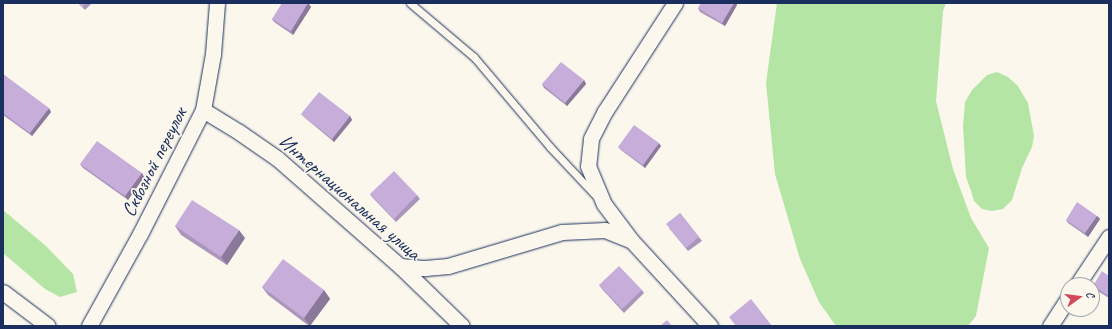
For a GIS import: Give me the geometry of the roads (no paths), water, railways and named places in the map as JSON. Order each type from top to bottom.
[{"type":"street","name":"Сквозной переулок","points":[[90,326],[140,234],[203,110],[213,54],[217,3]]},
{"type":"street","points":[[675,3],[605,111],[591,139],[588,166],[604,204],[631,240],[710,326]]},
{"type":"street","name":"Интернациональная улица","points":[[203,110],[240,132],[278,159],[400,266],[462,326]]},
{"type":"street","points":[[400,266],[425,268],[448,266],[493,254],[534,239],[569,231],[605,230],[631,240]]},
{"type":"street","points":[[1082,277],[1109,237]]},
{"type":"street","points":[[3,292],[48,326]]},
{"type":"street","points":[[1050,326],[1060,310]]},
{"type":"lane","points":[[410,3],[474,57],[550,147],[604,204]]}]
